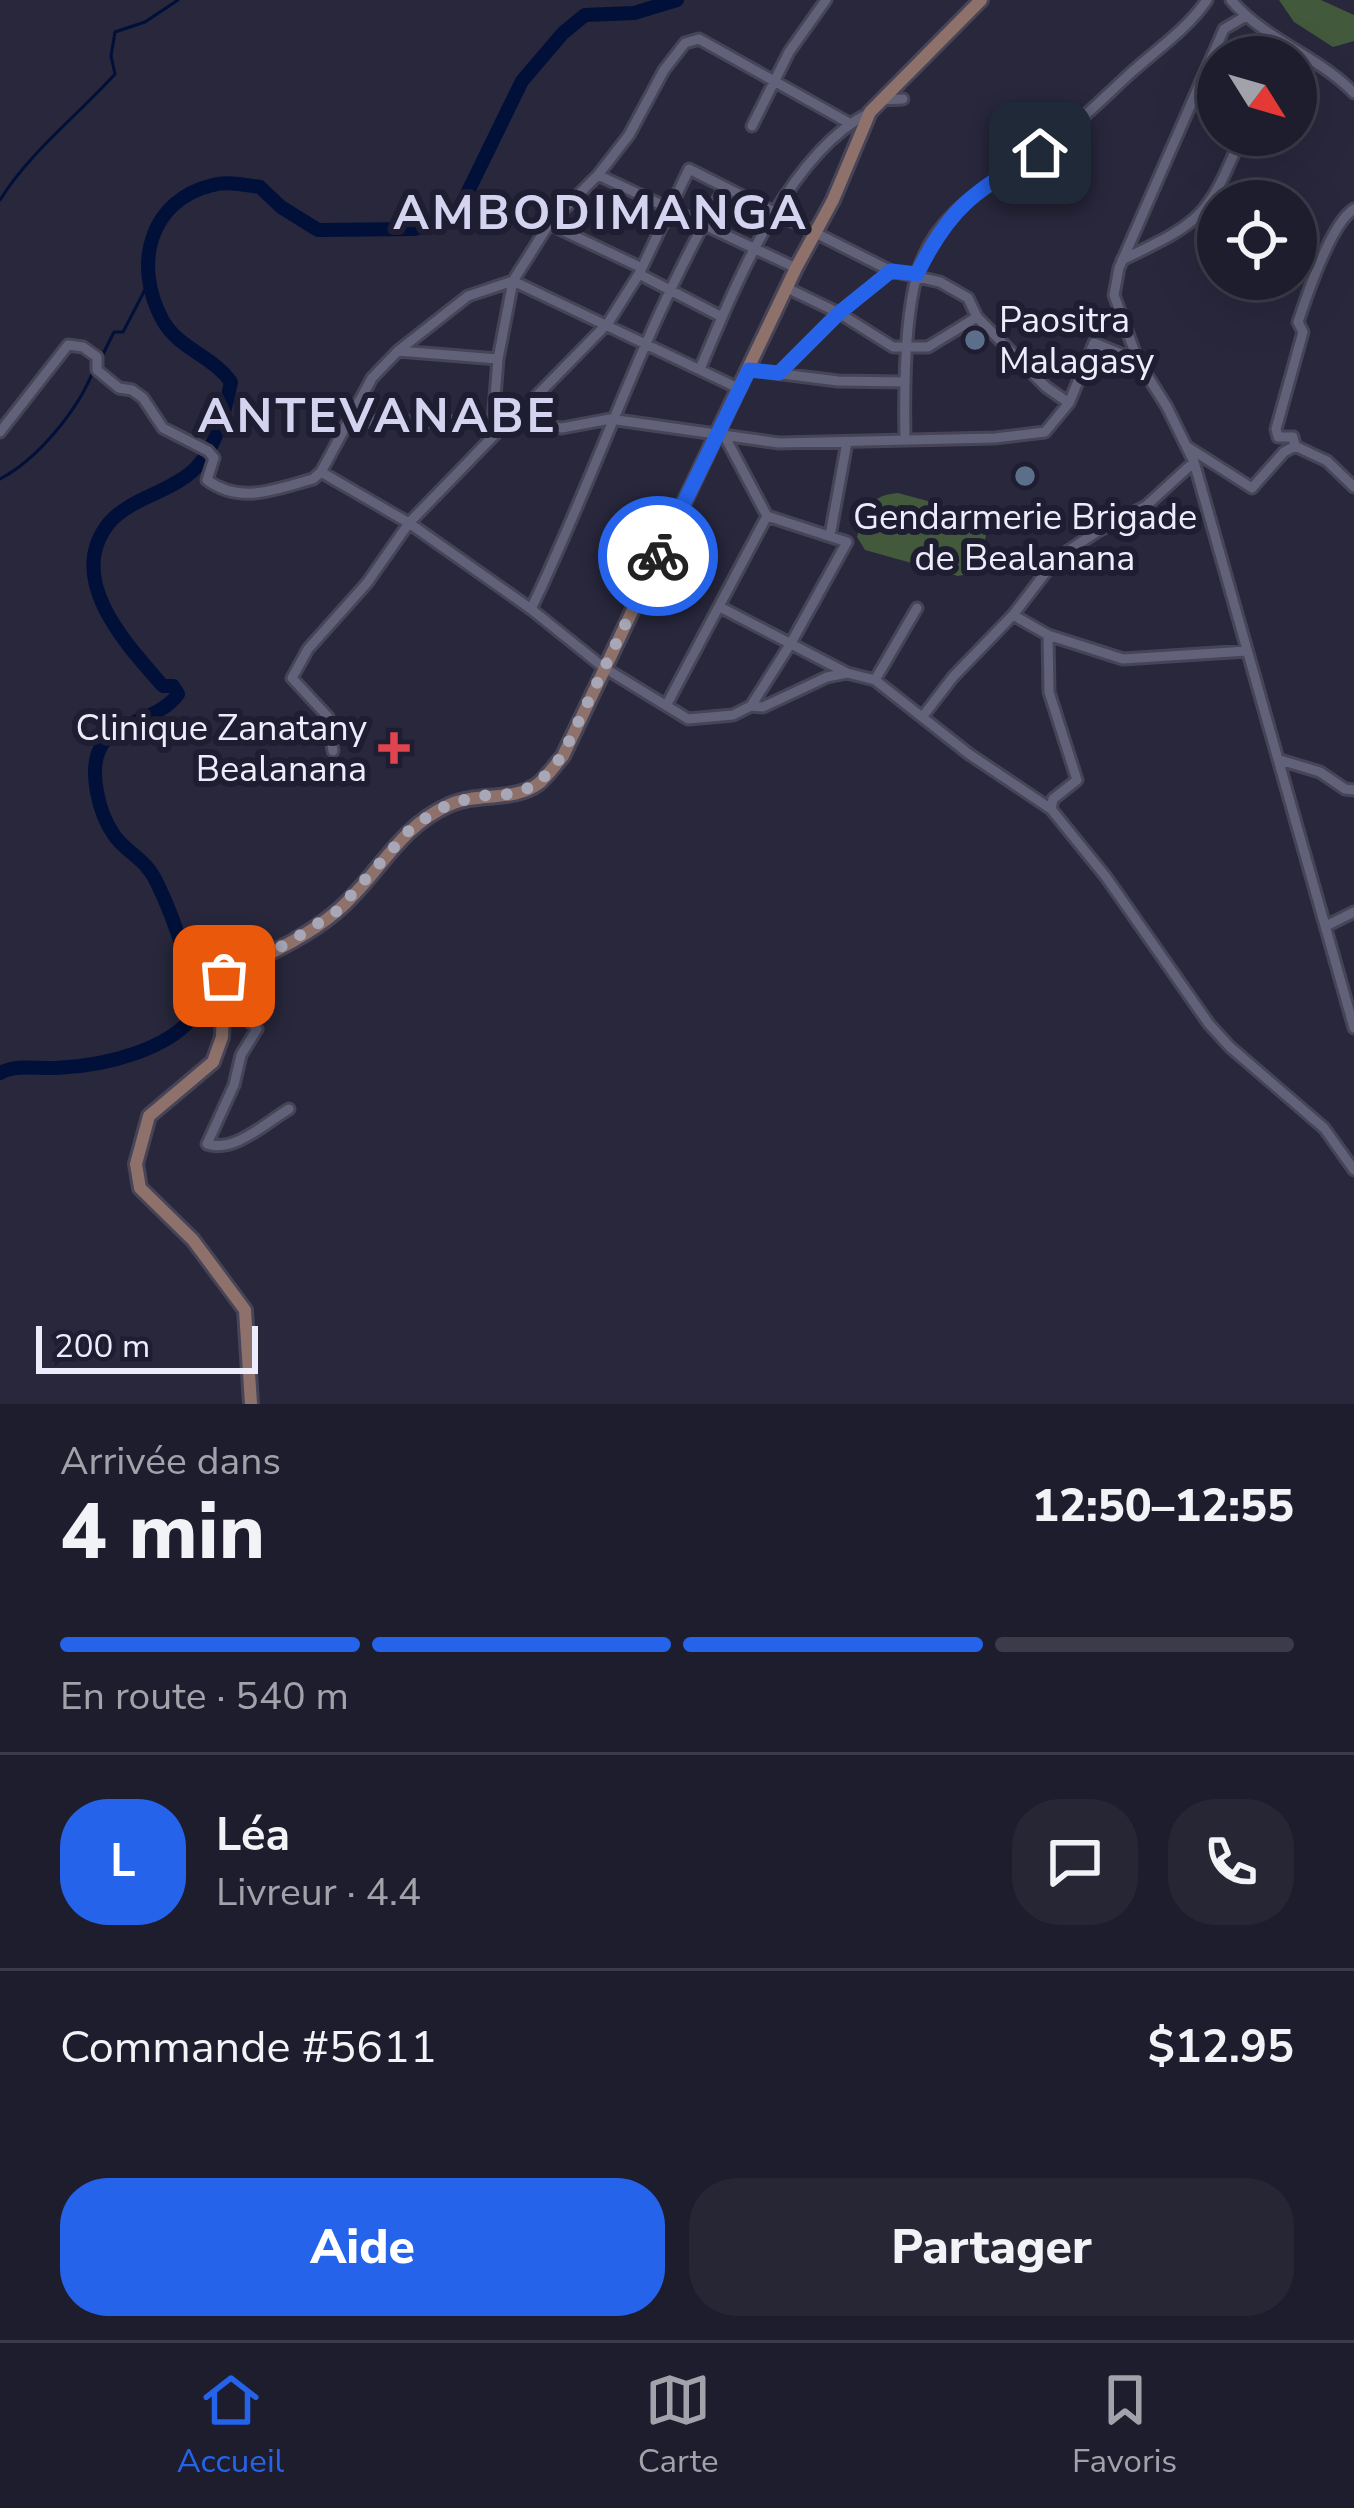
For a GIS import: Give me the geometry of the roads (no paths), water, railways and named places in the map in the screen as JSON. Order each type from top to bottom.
[{"type":"street","points":[[752,126],[789,52],[826,0]]},
{"type":"street","points":[[251,1404],[245,1310],[193,1240],[140,1188],[136,1164],[149,1116],[213,1062],[222,1037],[224,976],[337,911],[413,826],[449,804],[537,785],[562,756],[721,434],[870,112],[981,0]]},
{"type":"street","points":[[905,440],[904,382],[917,274],[937,232],[977,190],[1040,153],[1193,20],[1207,0]]},
{"type":"street","points":[[1231,0],[1277,36]]},
{"type":"street","points":[[1246,16],[1224,29],[1122,260],[1114,295],[1138,361],[1195,462],[1354,1028]]},
{"type":"street","points":[[493,422],[498,359],[513,280],[549,224],[598,175],[629,135],[664,70],[686,43],[699,38],[849,123]]},
{"type":"street","points":[[1317,65],[1354,92]]},
{"type":"street","points":[[880,100],[903,100]]},
{"type":"street","points":[[700,370],[757,247],[802,172],[849,123],[870,112]]},
{"type":"street","points":[[1122,260],[1183,230],[1204,212],[1233,156]]},
{"type":"street","points":[[333,752],[328,717],[292,677],[308,649],[367,584],[409,524],[608,323],[640,271],[689,169],[891,271],[917,274],[968,298],[977,317],[1046,387],[1070,403]]},
{"type":"street","points":[[598,175],[796,268]]},
{"type":"street","points":[[530,609],[576,515],[644,341],[725,187]]},
{"type":"street","points":[[1295,446],[1293,437],[1278,437],[1276,429],[1303,332],[1298,322],[1317,269],[1345,214],[1354,209]]},
{"type":"street","points":[[549,224],[722,316]]},
{"type":"street","points":[[779,373],[839,313],[891,271]]},
{"type":"street","points":[[0,432],[68,345],[83,346],[97,357],[97,370],[143,398],[164,428],[208,451],[214,458],[207,481],[220,490],[243,496],[313,479],[372,378],[398,351],[468,296],[513,280],[740,389]]},
{"type":"street","points":[[787,288],[893,347],[928,347],[977,317]]},
{"type":"street","points":[[349,421],[509,422],[562,428],[610,419],[779,442],[995,438],[1045,432],[1070,403],[1094,343],[1138,361]]},
{"type":"street","points":[[398,351],[498,359]]},
{"type":"street","points":[[749,370],[838,381],[904,382]]},
{"type":"street","points":[[721,434],[767,516],[847,542],[751,706]]},
{"type":"street","points":[[830,536],[847,442]]},
{"type":"street","points":[[1185,446],[1252,488],[1295,446]]},
{"type":"street","points":[[1295,446],[1327,461],[1354,487]]},
{"type":"street","points":[[923,716],[953,677],[1013,616],[1056,559],[1146,506],[1195,462]]},
{"type":"street","points":[[321,472],[409,524],[530,609],[603,668],[691,720],[733,716],[847,673]]},
{"type":"street","points":[[667,704],[767,516]]},
{"type":"street","points":[[720,607],[847,673],[875,680],[969,754],[1051,809],[1106,877],[1209,1024],[1324,1128],[1354,1170]]},
{"type":"street","points":[[875,680],[917,608]]},
{"type":"street","points":[[1013,616],[1048,634],[1123,658],[1247,651]]},
{"type":"street","points":[[1048,634],[1048,692],[1077,780],[1053,799],[1051,809]]},
{"type":"street","points":[[1280,760],[1320,772],[1354,790]]},
{"type":"street","points":[[1326,926],[1354,912]]},
{"type":"street","points":[[223,1003],[256,1029],[241,1055],[234,1085],[207,1144],[225,1146],[238,1141],[289,1109]]},
{"type":"waterway","points":[[0,200],[39,151],[115,74],[111,56],[115,32],[145,22],[178,0]]},
{"type":"waterway","points":[[0,1073],[95,1064],[137,1053],[174,1034],[200,1007],[161,891],[153,875],[109,826],[95,778],[98,755],[109,737],[161,709],[178,694],[148,670],[106,610],[93,566],[97,544],[117,515],[198,466],[218,432],[231,382],[177,338],[162,319],[149,277],[153,237],[161,220],[191,193],[230,183],[260,187],[318,230],[415,229],[440,224],[459,210],[522,81],[563,33],[585,15],[634,13],[677,0]]},
{"type":"waterway","points":[[102,356],[114,332],[123,332],[148,284]]},
{"type":"waterway","points":[[0,479],[29,459],[56,431],[94,369]]},
{"type":"place","name":"Paositra Malagasy","points":[[975,340]]},
{"type":"place","name":"Gendarmerie Brigade de Bealanana","points":[[1025,476]]},
{"type":"place","name":"Clinique Zanatany Bealanana","points":[[394,748]]},
{"type":"district","name":"AMBODIMANGA","points":[[601,212]]},
{"type":"district","name":"ANTEVANABE","points":[[378,415]]}]
